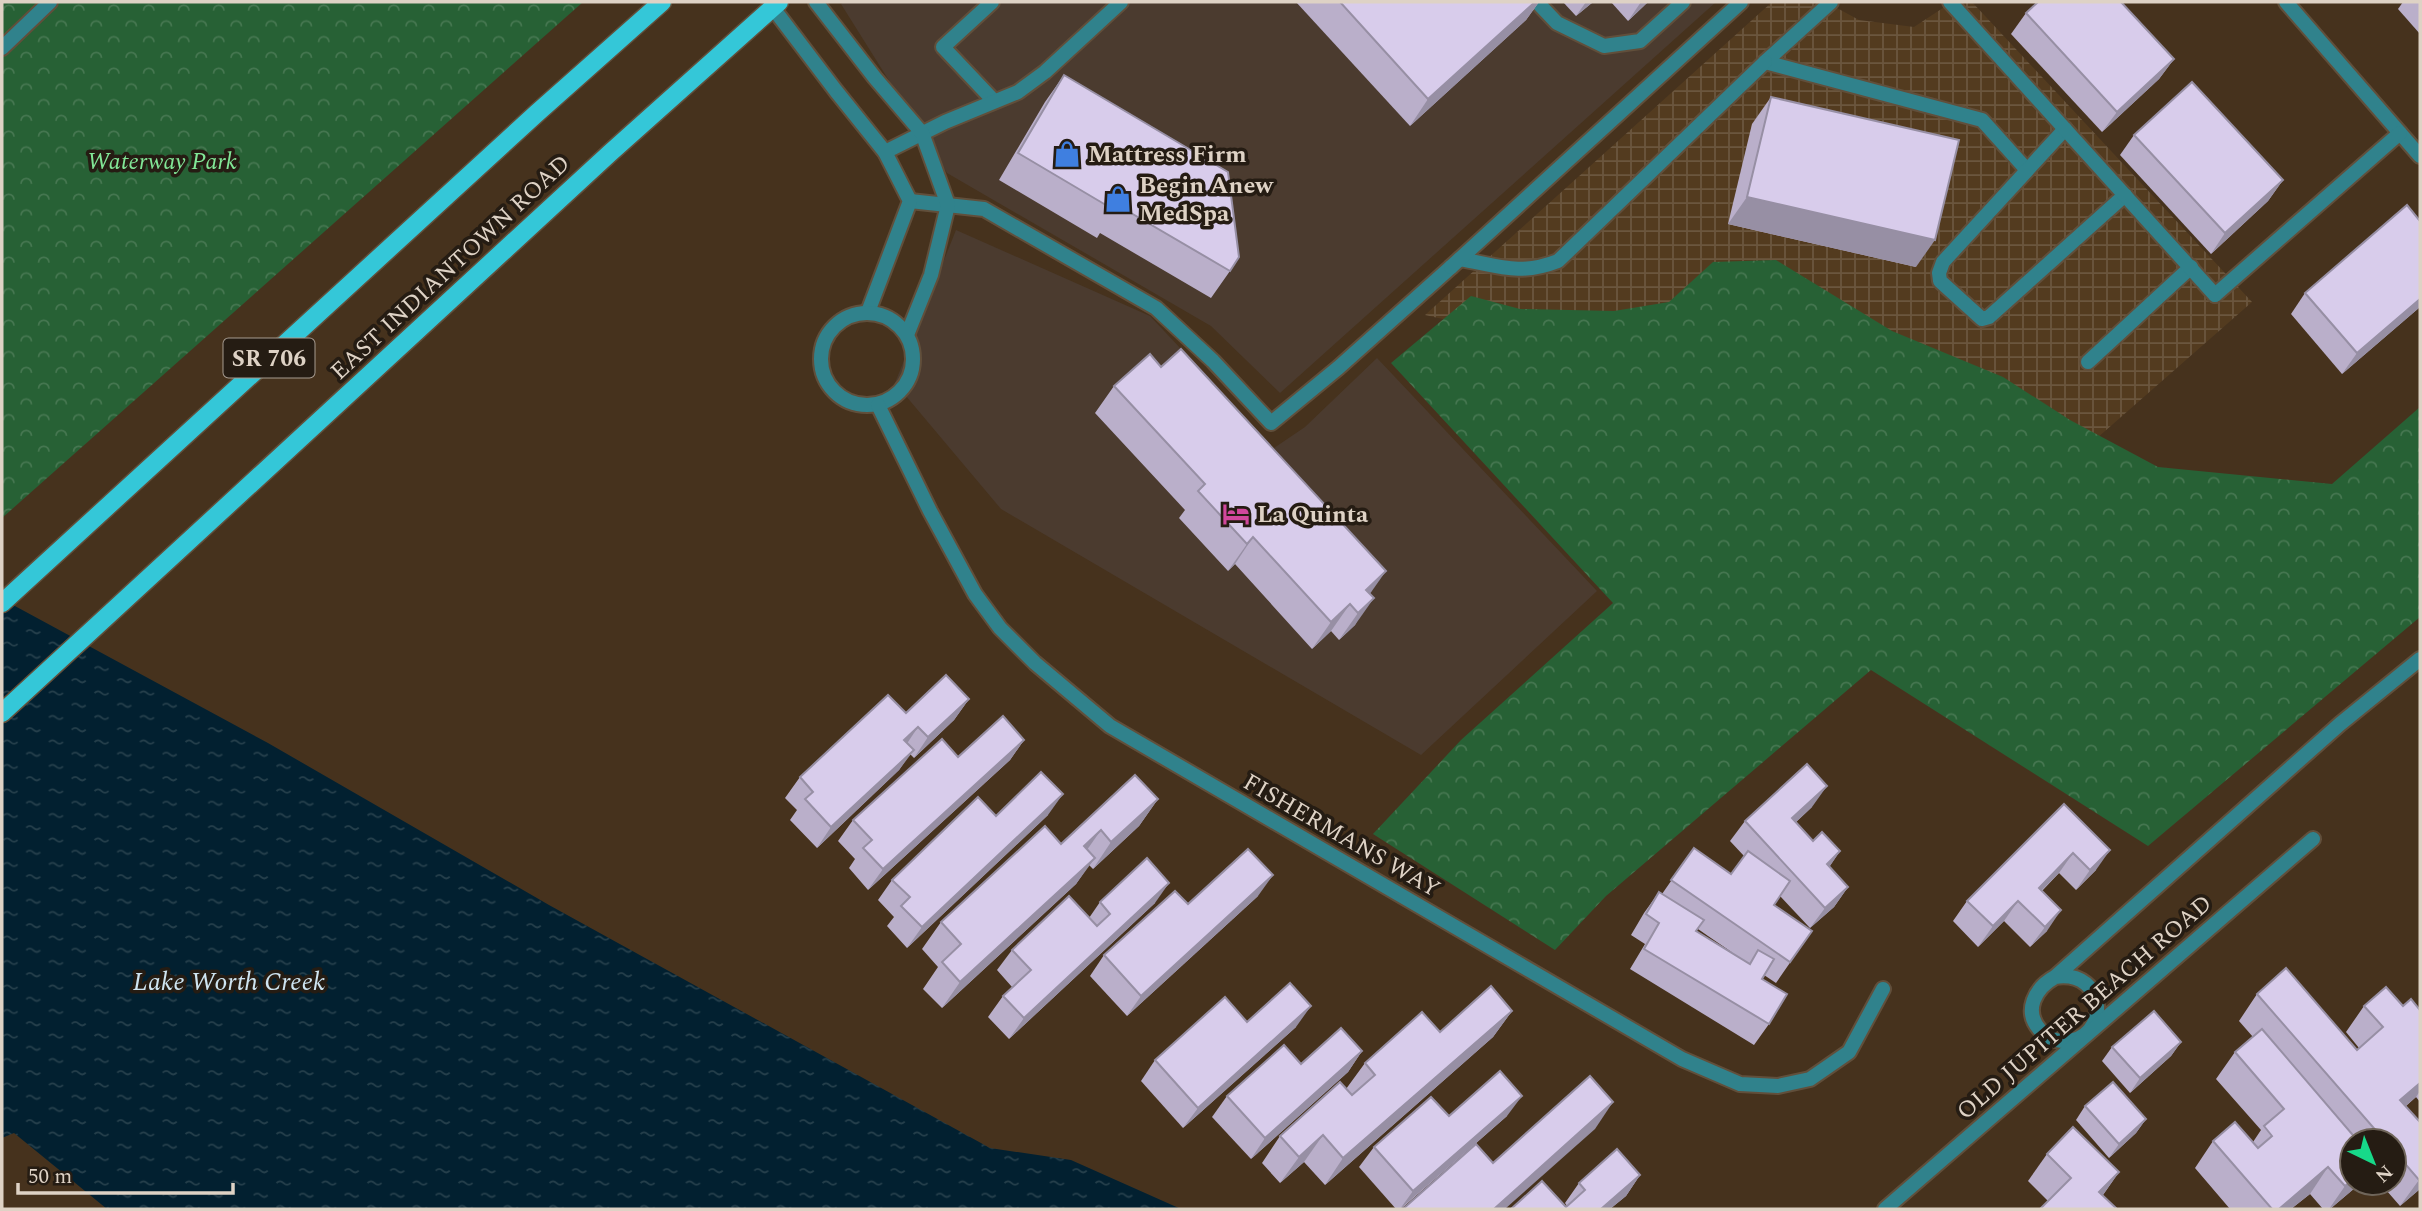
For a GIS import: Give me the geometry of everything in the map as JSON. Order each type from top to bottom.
[{"type":"main road","name":"SR 706","points":[[2,603],[662,2]]},
{"type":"main road","name":"EAST INDIANTOWN ROAD","points":[[2,713],[775,4]]},
{"type":"street","points":[[2,48],[50,2]]},
{"type":"street","points":[[816,2],[922,133],[947,205],[931,275],[907,335]]},
{"type":"street","points":[[992,2],[943,47],[994,101]]},
{"type":"street","points":[[885,152],[1017,92],[1045,72],[1121,2]]},
{"type":"street","points":[[1537,2],[1557,23],[1604,46],[1640,41],[1683,2]]},
{"type":"street","points":[[910,201],[984,209],[1156,308],[1213,361],[1271,423],[1338,368],[1741,2]]},
{"type":"street","points":[[1455,263],[1523,271],[1539,269],[1558,261],[1831,2]]},
{"type":"street","points":[[1950,2],[2215,295],[2400,133]]},
{"type":"street","points":[[2286,2],[2420,156]]},
{"type":"street","points":[[775,4],[836,92],[885,152],[910,201],[868,312]]},
{"type":"street","points":[[1765,62],[1982,120],[2026,170]]},
{"type":"street","points":[[2065,129],[1943,261],[1939,273],[1940,281],[1982,319],[1989,317],[2124,195]]},
{"type":"street","points":[[2088,362],[2190,267]]},
{"type":"street","points":[[868,312],[890,320],[907,335],[913,350],[913,365],[909,379],[891,400],[878,405],[862,406],[846,402],[829,386],[820,364],[821,348],[828,333],[846,318],[868,312]]},
{"type":"street","name":"FISHERMANS WAY","points":[[878,405],[930,511],[975,594],[1000,628],[1035,663],[1110,726],[1670,1052],[1740,1084],[1778,1086],[1810,1079],[1849,1052],[1883,989]]},
{"type":"street","name":"OLD JUPITER BEACH ROAD","points":[[2055,977],[2340,724],[2420,659]]},
{"type":"street","name":"OLD JUPITER BEACH ROAD","points":[[1885,1209],[2313,839]]},
{"type":"street","points":[[2067,975],[2079,978],[2096,996],[2098,1009],[2095,1021],[2088,1031],[2070,1041],[2060,1041],[2042,1032],[2032,1013],[2032,1002],[2037,991],[2045,982],[2055,977],[2067,975]]},
{"type":"shaded area","points":[[1716,2],[1280,393],[1211,326],[947,173],[841,4]]},
{"type":"shaded area","points":[[1772,2],[1826,2],[1859,20],[1914,27],[1952,2],[1972,2],[2252,302],[2072,460],[1425,315]]},
{"type":"shaded area","points":[[956,230],[1150,316],[1274,448],[1305,427],[1377,358],[1597,591],[1421,755],[1001,509],[895,383]]},
{"type":"green space","name":"Waterway Park","points":[[2,2],[583,2],[2,518]]},
{"type":"green space","points":[[1776,260],[1892,331],[2003,377],[2070,420],[2158,467],[2332,484],[2420,407],[2420,617],[2148,846],[1871,670],[1606,896],[1555,950],[1373,834],[1461,740],[1613,603],[1391,363],[1471,296],[1520,309],[1614,311],[1669,302],[1713,262]]},
{"type":"water","name":"Lake Worth Creek","points":[[2,599],[268,743],[549,905],[990,1148],[1071,1160],[1181,1209],[107,1209],[14,1133],[2,1138]]},
{"type":"building","points":[[1340,2],[1535,2],[1428,99]]},
{"type":"building","points":[[2038,2],[2121,2],[2174,59],[2117,112],[2026,13]]},
{"type":"building","points":[[1064,75],[1228,172],[1239,257],[1230,271],[1119,206],[1116,211],[1018,153]]},
{"type":"building","points":[[2192,82],[2283,180],[2225,233],[2134,135]]},
{"type":"building","points":[[1771,97],[1959,140],[1935,240],[1747,197]]},
{"type":"building","points":[[2407,205],[2420,221],[2420,299],[2357,353],[2305,293]]},
{"type":"building","points":[[1181,349],[1386,571],[1366,590],[1374,598],[1358,613],[1350,604],[1331,622],[1253,537],[1247,544],[1198,491],[1205,484],[1114,386],[1150,354],[1161,367]]},
{"type":"building","points":[[946,675],[969,699],[928,737],[918,727],[904,740],[914,750],[831,827],[805,799],[813,792],[800,777],[888,695],[906,713]]},
{"type":"building","points":[[1003,716],[1024,740],[883,869],[863,848],[872,840],[853,820],[942,739],[958,757]]},
{"type":"building","points":[[1807,764],[1827,786],[1792,818],[1813,841],[1822,832],[1840,851],[1827,864],[1848,887],[1825,908],[1745,821]]},
{"type":"building","points":[[1041,772],[1063,794],[922,927],[901,906],[910,897],[892,880],[978,797],[996,816]]},
{"type":"building","points":[[1135,775],[1158,799],[1111,842],[1101,830],[1084,846],[1095,858],[960,982],[942,962],[961,944],[941,922],[1045,826],[1061,844]]},
{"type":"building","points":[[2064,804],[2110,850],[2090,870],[2073,853],[2039,888],[2061,910],[2045,927],[2018,901],[1993,926],[1967,901]]},
{"type":"building","points":[[1694,848],[1731,874],[1748,851],[1790,881],[1774,905],[1812,931],[1790,962],[1671,880]]},
{"type":"building","points":[[1248,849],[1273,875],[1141,996],[1104,955],[1175,891],[1188,904]]},
{"type":"building","points":[[1147,858],[1169,883],[1024,1018],[1003,996],[1031,970],[1012,950],[1069,896],[1097,926],[1110,914],[1100,902]]},
{"type":"building","points":[[1659,892],[1704,920],[1696,931],[1750,964],[1758,950],[1774,959],[1762,979],[1787,994],[1769,1024],[1644,949],[1659,923],[1646,914]]},
{"type":"building","points":[[2286,968],[2357,1050],[2383,1027],[2364,1006],[2386,987],[2403,1006],[2411,999],[2420,1010],[2420,1083],[2400,1100],[2420,1122],[2419,1180],[2408,1167],[2408,1127],[2373,1127],[2257,994]]},
{"type":"building","points":[[1290,983],[1311,1006],[1198,1108],[1155,1060],[1225,997],[1247,1022]]},
{"type":"building","points":[[1491,986],[1512,1011],[1343,1158],[1323,1135],[1299,1157],[1280,1136],[1340,1082],[1352,1095],[1375,1075],[1365,1063],[1422,1012],[1440,1032]]},
{"type":"building","points":[[2154,1011],[2181,1042],[2140,1078],[2112,1047]]},
{"type":"building","points":[[1341,1028],[1362,1051],[1265,1138],[1227,1096],[1284,1045],[1301,1064]]},
{"type":"building","points":[[2262,1029],[2346,1127],[2338,1127],[2338,1178],[2328,1167],[2279,1209],[2272,1209],[2213,1141],[2235,1122],[2258,1148],[2272,1136],[2264,1126],[2284,1109],[2235,1052]]},
{"type":"building","points":[[1500,1071],[1522,1096],[1413,1191],[1374,1147],[1431,1097],[1449,1116]]},
{"type":"building","points":[[1590,1076],[1613,1102],[1494,1209],[1403,1209],[1476,1144],[1493,1163]]},
{"type":"building","points":[[2113,1082],[2146,1119],[2119,1144],[2085,1106]]},
{"type":"building","points":[[2073,1127],[2119,1172],[2099,1192],[2117,1209],[2040,1209],[2071,1178],[2047,1154]]},
{"type":"building","points":[[1617,1149],[1640,1175],[1601,1209],[1511,1209],[1542,1181],[1566,1207],[1585,1190],[1579,1183]]},
{"type":"place","name":"Mattress Firm","points":[[1067,154]]},
{"type":"place","name":"Begin Anew MedSpa","points":[[1118,199]]},
{"type":"place","name":"La Quinta","points":[[1236,514]]}]
